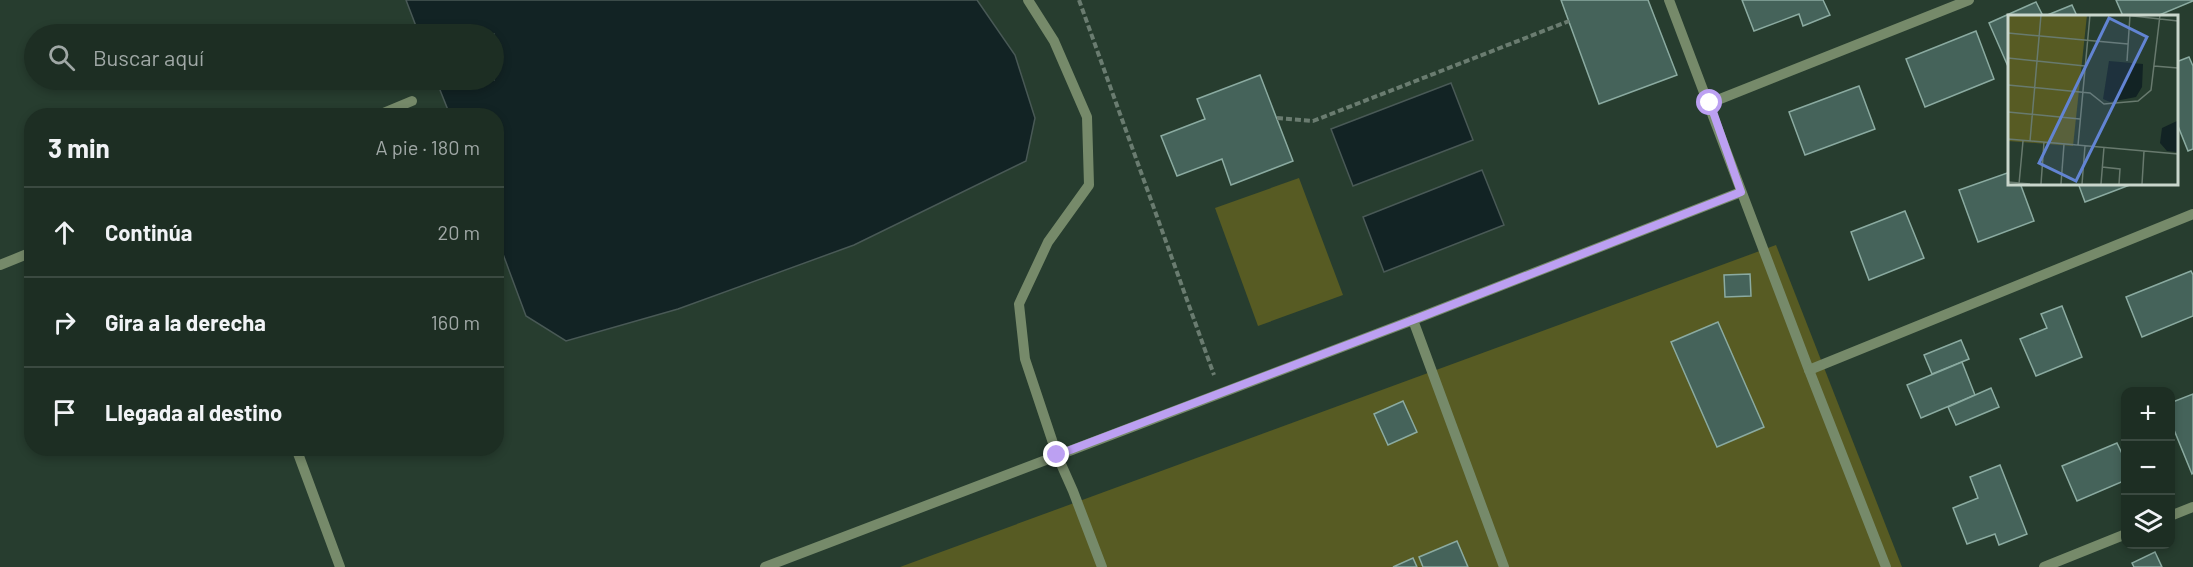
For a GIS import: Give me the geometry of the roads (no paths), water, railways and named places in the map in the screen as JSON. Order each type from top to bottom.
[{"type":"street","points":[[1028,0],[1054,41],[1087,117],[1089,185],[1048,242],[1019,304],[1025,359],[1057,455],[1102,567]]},
{"type":"street","points":[[1669,0],[1886,567]]},
{"type":"street","points":[[1710,103],[1969,0]]},
{"type":"street","points":[[395,108],[412,101]]},
{"type":"street","points":[[765,567],[1413,320],[1741,192]]},
{"type":"street","points":[[1809,370],[2193,214]]},
{"type":"street","points":[[0,265],[24,255]]},
{"type":"street","points":[[1413,320],[1503,567]]},
{"type":"street","points":[[299,456],[340,567]]},
{"type":"street","points":[[2175,514],[2193,507]]},
{"type":"street","points":[[2044,567],[2121,536]]}]
